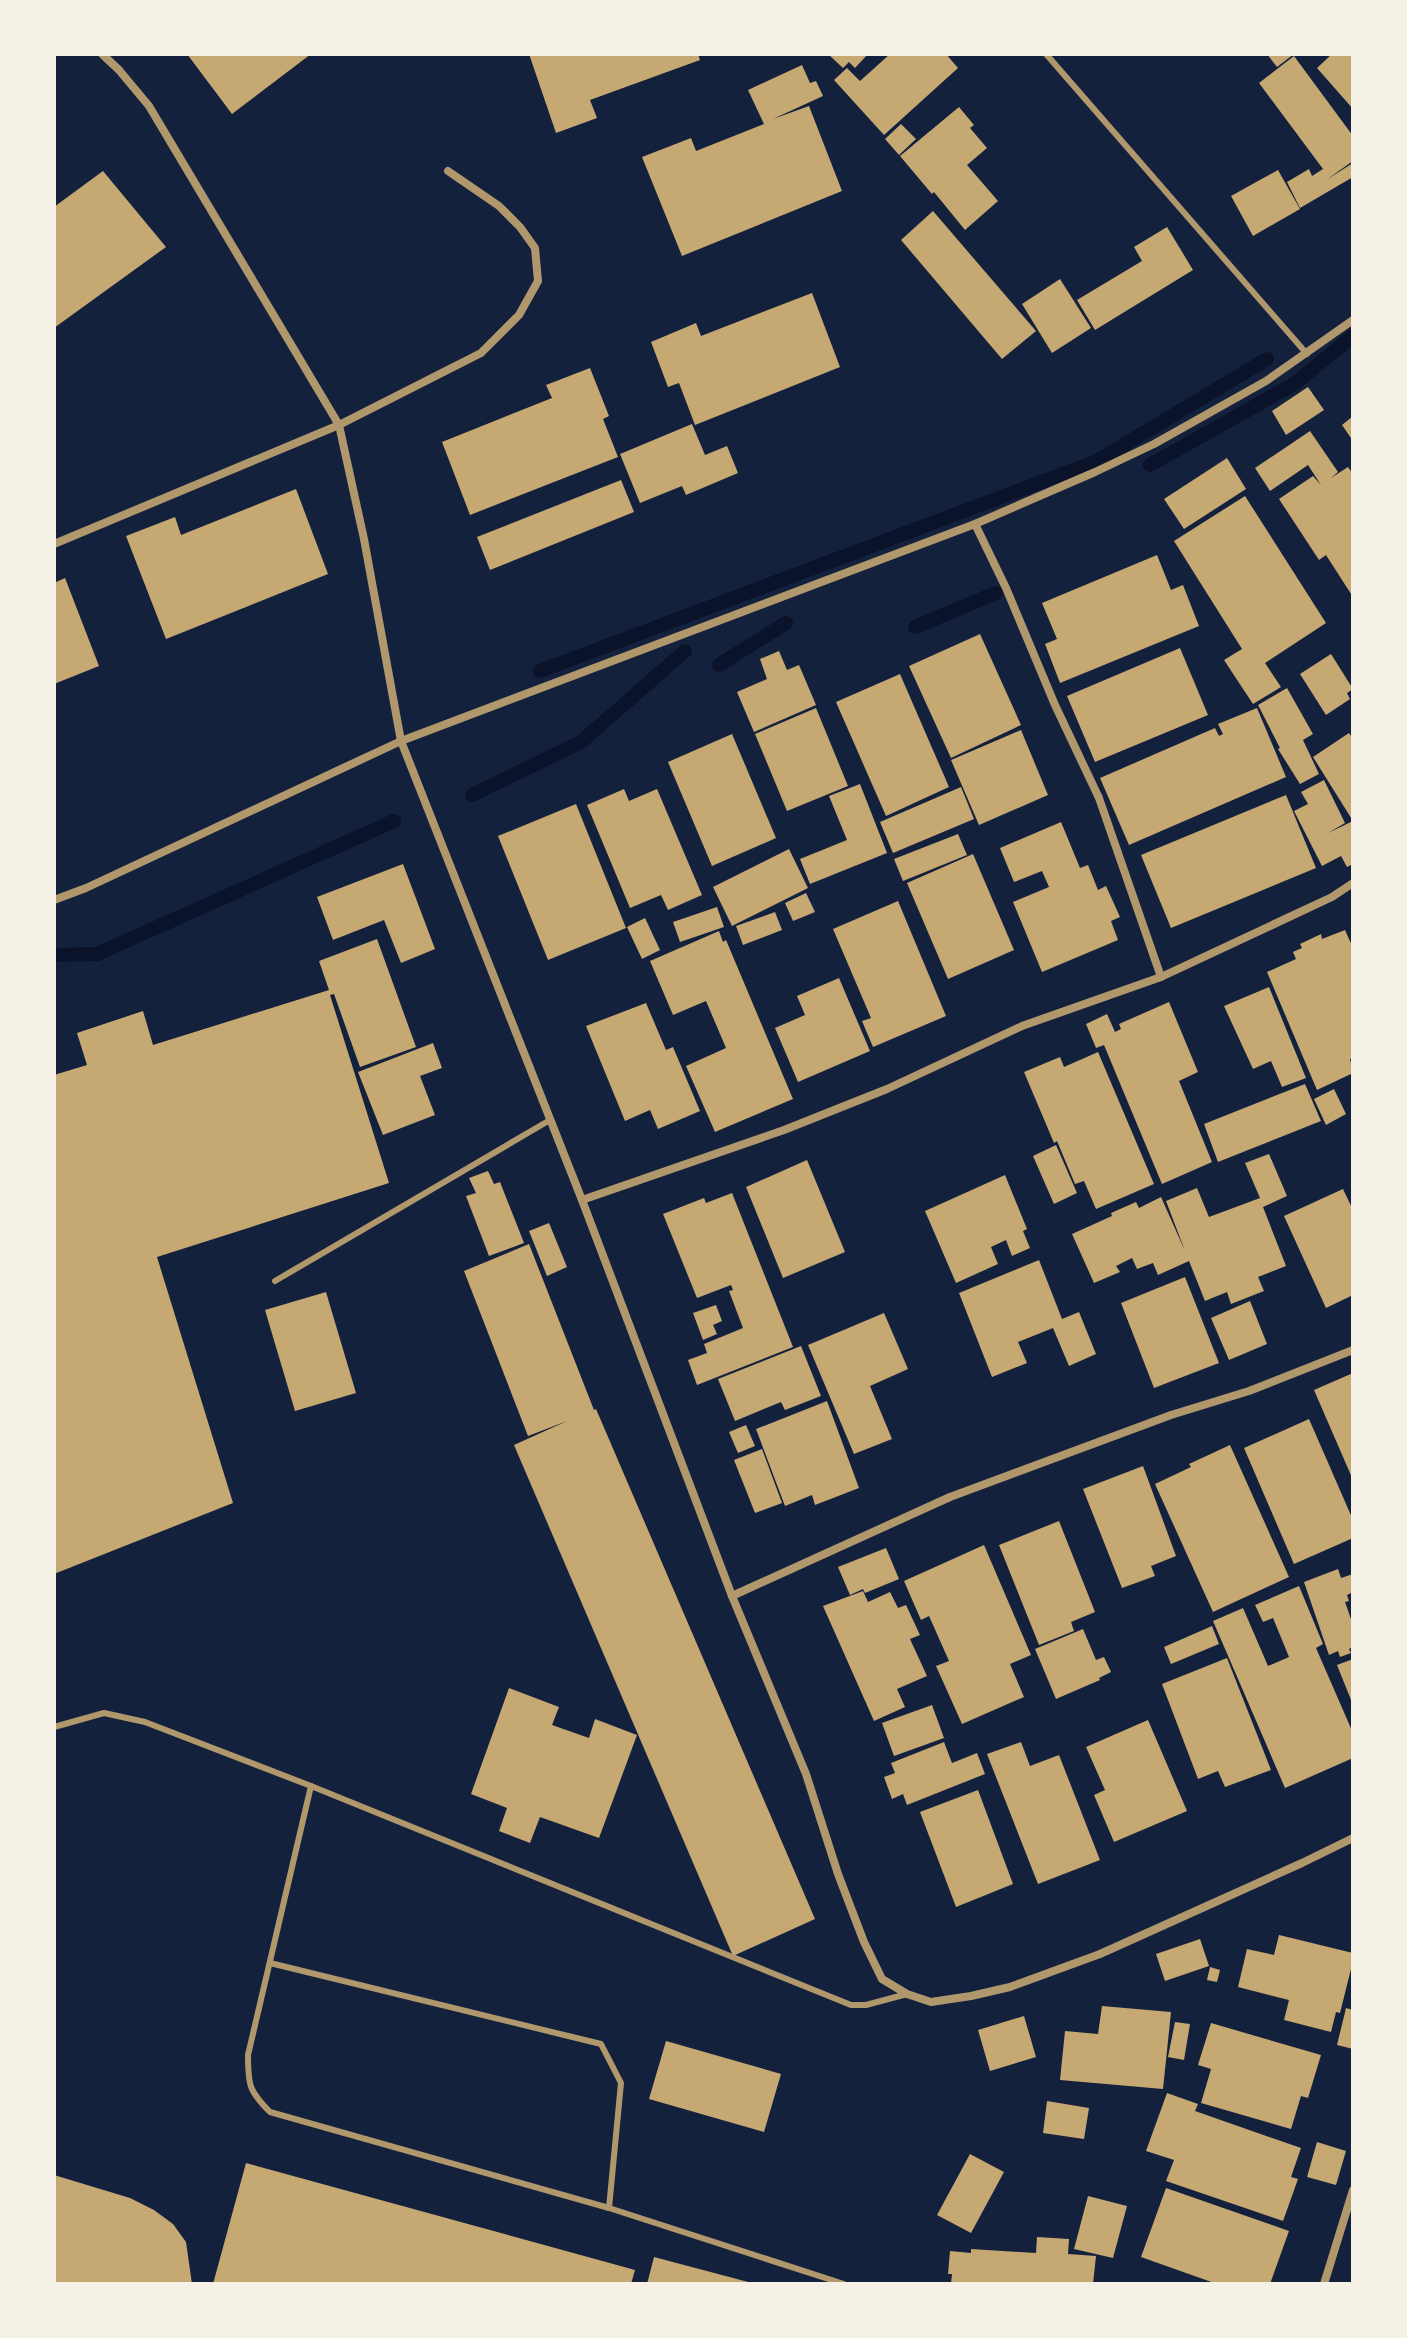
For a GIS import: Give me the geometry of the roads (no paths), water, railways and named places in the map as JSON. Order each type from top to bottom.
[{"type":"street","points":[[102,54],[149,106],[339,425],[364,539],[401,741],[582,1200],[732,1596],[806,1774],[838,1874],[882,1979],[907,1994],[931,2002],[1010,1987],[1100,1954],[1353,1838]]},
{"type":"street","points":[[54,544],[339,425],[481,353],[519,315],[538,281],[535,248],[499,206],[448,171]]},
{"type":"street","points":[[54,900],[86,888],[401,741],[975,524],[1154,444],[1222,407],[1307,354],[1353,320]]},
{"type":"street","points":[[975,524],[1099,798],[1161,977]]},
{"type":"street","points":[[582,1200],[784,1130],[887,1089],[1022,1026],[1161,977],[1332,897],[1353,883]]},
{"type":"street","points":[[732,1596],[950,1497],[1157,1420],[1249,1391],[1353,1350]]},
{"type":"street","points":[[1324,2284],[1353,2190]]},
{"type":"lane","points":[[1046,54],[1307,354]]},
{"type":"lane","points":[[275,1281],[550,1120]]},
{"type":"lane","points":[[54,1727],[104,1713],[145,1722],[851,2005],[866,2005],[907,1994]]},
{"type":"lane","points":[[311,1786],[248,2055],[248,2075],[253,2094],[270,2112],[609,2208],[844,2284]]},
{"type":"lane","points":[[270,1963],[601,2044],[614,2064],[621,2083],[609,2208]]},
{"type":"waterway","points":[[1150,465],[1294,384],[1353,336]]},
{"type":"waterway","points":[[540,671],[1097,461],[1267,359]]},
{"type":"waterway","points":[[915,627],[996,593]]},
{"type":"waterway","points":[[719,665],[786,623]]},
{"type":"waterway","points":[[472,795],[581,742],[685,651]]},
{"type":"waterway","points":[[54,955],[97,954],[394,821]]}]
